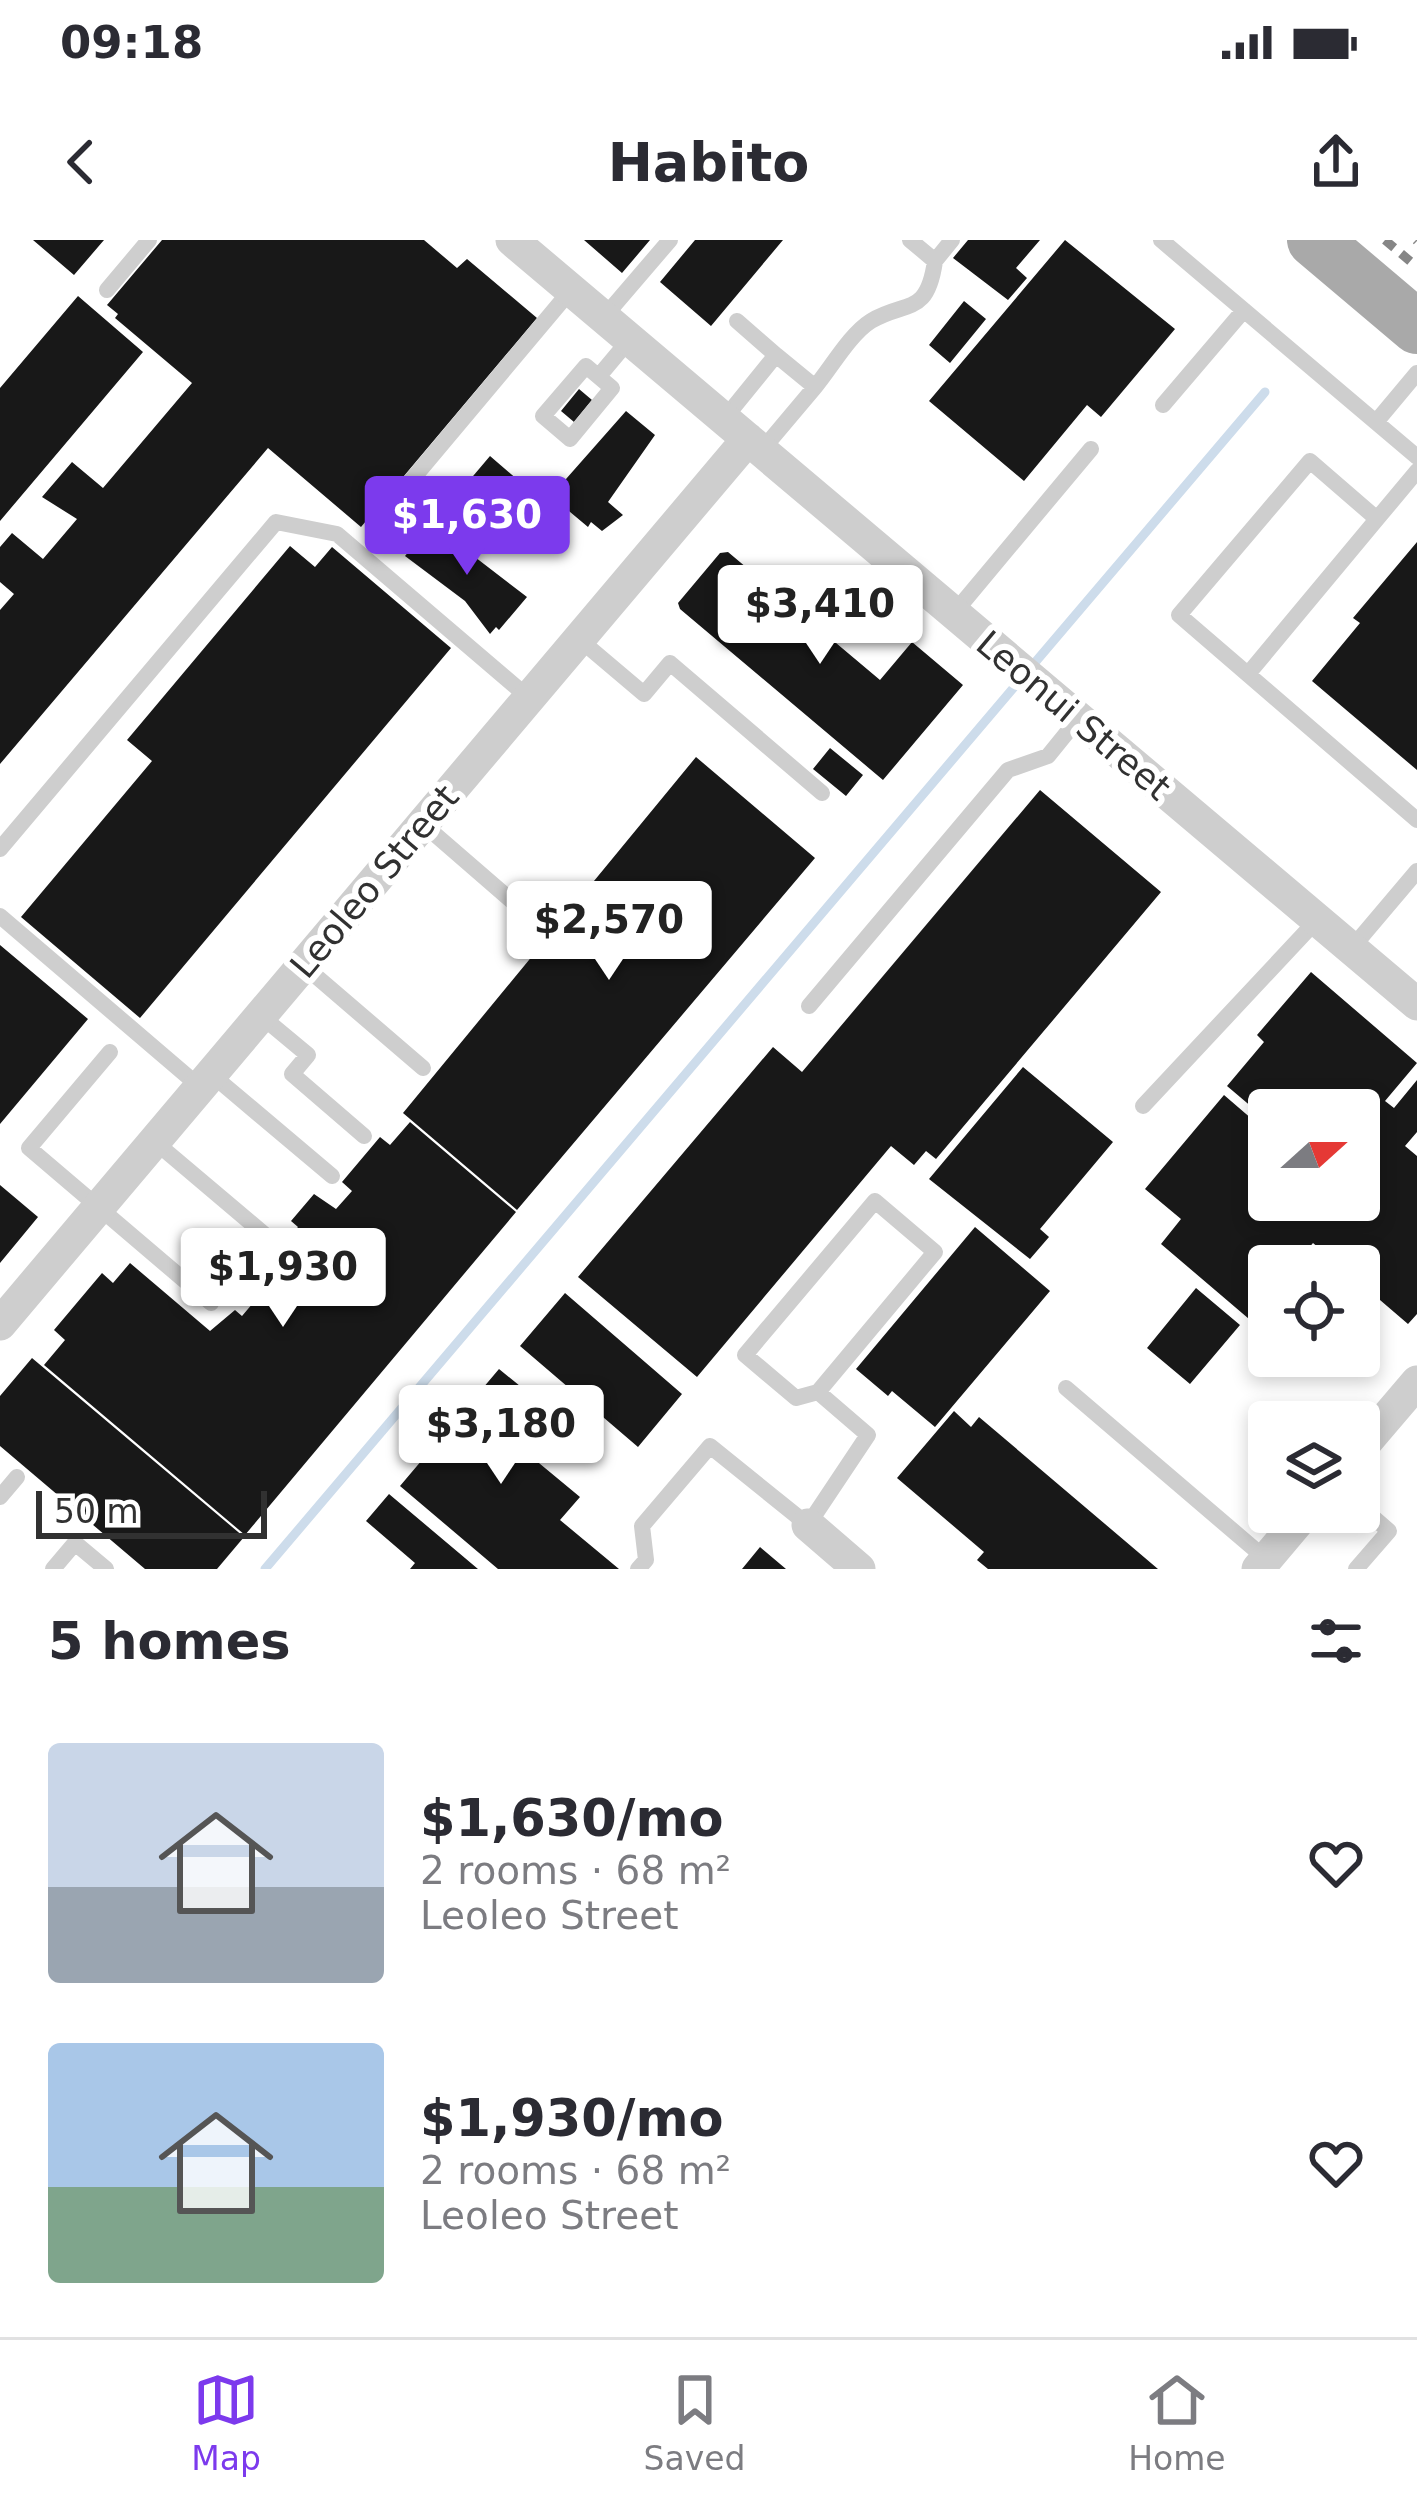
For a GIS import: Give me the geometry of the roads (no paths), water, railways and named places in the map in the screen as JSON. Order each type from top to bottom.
[{"type":"main road","points":[[1314,240],[1417,327]]},
{"type":"street","name":"Leonui Street","points":[[512,240],[1417,1004]]},
{"type":"street","name":"Leoleo Street","points":[[0,1322],[579,639],[744,436]]},
{"type":"street","points":[[1380,1427],[1414,1391]]},
{"type":"street","points":[[808,1526],[859,1569]]},
{"type":"street","points":[[1262,1564],[1288,1533]]},
{"type":"lane","points":[[107,290],[149,240]]},
{"type":"lane","points":[[599,376],[617,328],[670,240]]},
{"type":"lane","points":[[910,240],[935,261]]},
{"type":"lane","points":[[744,436],[815,387],[870,321],[909,310],[932,283],[935,261],[952,240]]},
{"type":"lane","points":[[1161,240],[1417,457]]},
{"type":"lane","points":[[399,495],[571,290]]},
{"type":"lane","points":[[1163,405],[1244,310]]},
{"type":"lane","points":[[737,321],[815,387]]},
{"type":"lane","points":[[744,436],[776,355]]},
{"type":"lane","points":[[1376,422],[1417,373]]},
{"type":"lane","points":[[954,614],[1091,449]]},
{"type":"lane","points":[[1377,519],[1310,461],[1179,615],[1417,820]]},
{"type":"lane","points":[[1247,674],[1417,471]]},
{"type":"lane","points":[[0,849],[276,522],[337,534],[529,698]]},
{"type":"lane","points":[[579,639],[644,694],[670,663],[822,793]]},
{"type":"lane","points":[[809,1006],[1009,770],[1048,756],[1078,719]]},
{"type":"lane","points":[[423,824],[542,927]]},
{"type":"lane","points":[[1351,949],[1417,872]]},
{"type":"lane","points":[[0,916],[332,1177]]},
{"type":"lane","points":[[1143,1106],[1317,920]]},
{"type":"lane","points":[[303,965],[423,1068]]},
{"type":"lane","points":[[260,1015],[308,1055],[292,1074],[364,1136]]},
{"type":"lane","points":[[110,1052],[29,1148],[211,1303]]},
{"type":"lane","points":[[154,1141],[270,1239]]},
{"type":"lane","points":[[875,1201],[935,1252],[818,1392],[796,1398],[745,1355],[875,1201]]},
{"type":"lane","points":[[1066,1388],[1262,1564]]},
{"type":"lane","points":[[638,1569],[646,1560],[643,1526],[710,1446],[808,1526],[868,1436],[818,1392]]},
{"type":"lane","points":[[0,1497],[17,1477]]},
{"type":"lane","points":[[1356,1569],[1389,1531],[1380,1523]]},
{"type":"lane","points":[[53,1569],[75,1543],[106,1569]]},
{"type":"waterway","points":[[1032,666],[1265,392]]},
{"type":"waterway","points":[[265,1569],[1021,679]]},
{"type":"railway","points":[[1385,240],[1417,267]]}]
